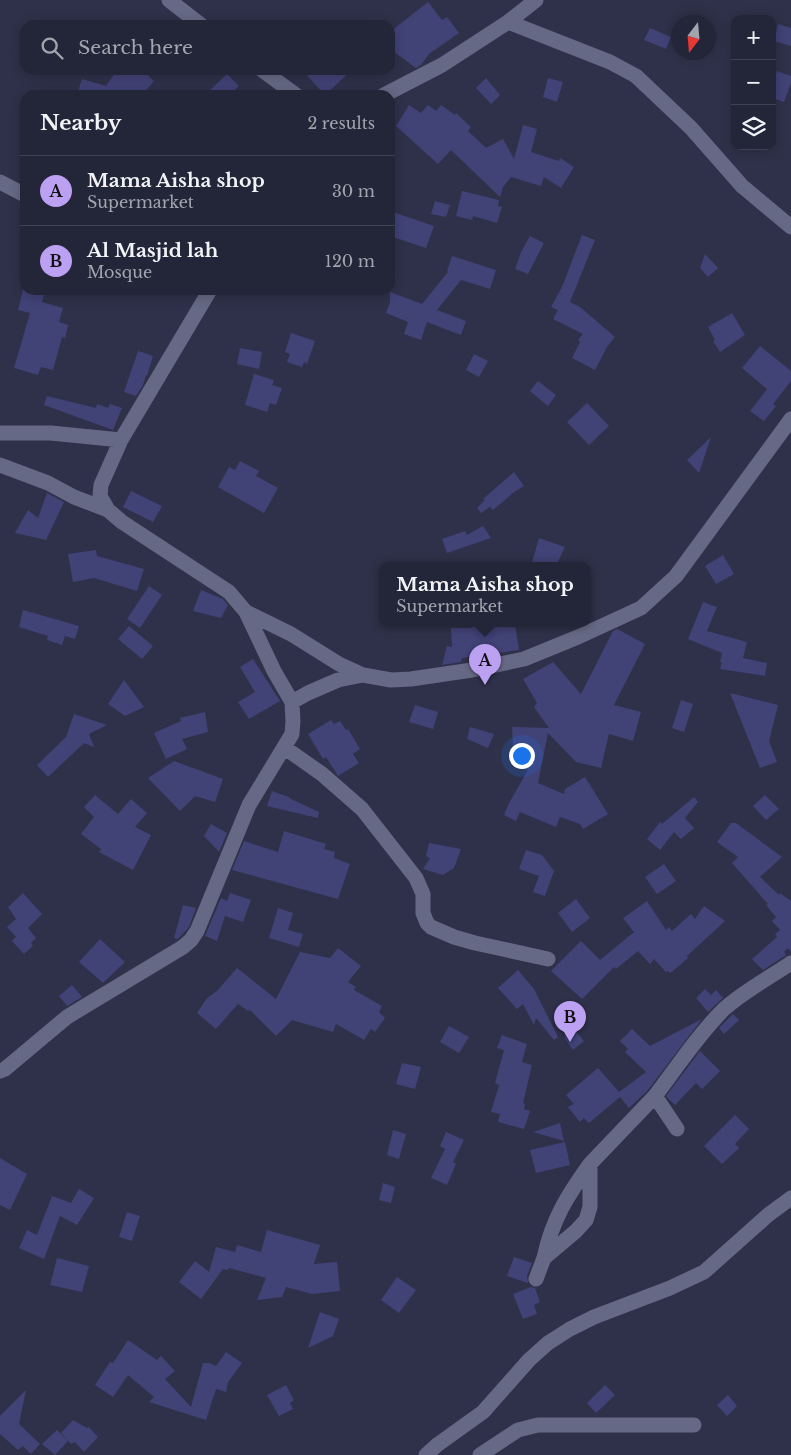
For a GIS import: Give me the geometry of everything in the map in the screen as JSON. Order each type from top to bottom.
[{"type":"street","points":[[169,0],[195,20]]},
{"type":"street","points":[[394,90],[442,65],[508,22],[534,1]]},
{"type":"street","points":[[508,22],[610,62],[636,76],[691,128],[742,186],[791,227]]},
{"type":"street","points":[[269,75],[289,90]]},
{"type":"street","points":[[0,182],[20,192]]},
{"type":"street","points":[[0,1071],[5,1069],[68,1017],[183,947],[191,940],[206,911],[250,804],[292,734],[292,702],[274,671],[246,612],[229,592],[122,522],[108,510],[100,496],[101,485],[121,440],[207,295]]},
{"type":"street","points":[[246,612],[291,634],[339,664],[363,675],[391,680],[411,680],[524,659],[564,644],[641,608],[676,576],[791,420]]},
{"type":"street","points":[[0,433],[51,433],[121,440]]},
{"type":"street","points":[[0,465],[48,483],[74,497],[108,510]]},
{"type":"street","points":[[292,702],[338,680],[363,675]]},
{"type":"street","points":[[285,748],[322,774],[362,809],[416,878],[423,894],[423,913],[431,927],[474,943],[548,959]]},
{"type":"street","points":[[536,1279],[557,1215],[568,1194],[590,1164],[655,1096],[711,1023],[726,1008],[791,963]]},
{"type":"street","points":[[655,1096],[677,1129]]},
{"type":"street","points":[[544,1258],[576,1232],[586,1220],[590,1207],[590,1164]]},
{"type":"street","points":[[426,1455],[436,1445],[483,1412],[529,1360],[548,1344],[570,1329],[594,1317],[670,1288],[704,1272],[768,1214],[791,1198]]},
{"type":"street","points":[[480,1455],[518,1430],[538,1425],[694,1425]]},
{"type":"building","points":[[428,2],[442,20],[447,17],[459,33],[429,54],[421,65],[416,68],[395,53],[395,28]]},
{"type":"building","points":[[778,24],[791,28],[791,46],[776,42]]},
{"type":"building","points":[[650,28],[671,37],[666,49],[644,40]]},
{"type":"building","points":[[777,71],[791,76],[791,83],[784,102],[776,99]]},
{"type":"building","points":[[114,75],[147,75],[154,81],[146,90],[79,90],[82,79],[106,86]]},
{"type":"building","points":[[226,75],[239,86],[235,90],[210,90]]},
{"type":"building","points":[[307,75],[347,75],[330,90],[320,90]]},
{"type":"building","points":[[486,78],[500,95],[491,104],[476,88]]},
{"type":"building","points":[[548,78],[563,82],[557,102],[543,97]]},
{"type":"building","points":[[409,105],[421,113],[428,105],[436,111],[441,105],[455,115],[456,113],[471,127],[468,131],[486,148],[503,139],[514,159],[523,125],[537,129],[531,152],[559,161],[560,158],[574,167],[561,188],[544,177],[541,186],[511,177],[503,187],[500,197],[451,150],[438,164],[396,126]]},
{"type":"building","points":[[462,191],[499,200],[498,206],[502,207],[497,223],[473,216],[472,220],[456,216]]},
{"type":"building","points":[[435,201],[450,205],[446,217],[431,214]]},
{"type":"building","points":[[395,213],[434,226],[426,248],[395,238]]},
{"type":"building","points":[[582,235],[595,240],[570,302],[580,307],[615,337],[607,347],[595,370],[572,358],[580,342],[578,340],[583,334],[553,319],[558,310],[551,307],[562,287]]},
{"type":"building","points":[[530,236],[544,243],[528,274],[515,269],[521,252]]},
{"type":"building","points":[[705,254],[718,268],[708,277],[700,268]]},
{"type":"building","points":[[452,256],[496,270],[490,289],[461,280],[437,310],[466,321],[461,335],[427,322],[421,340],[404,334],[408,322],[386,313],[390,302],[390,295],[395,294],[422,304],[447,271]]},
{"type":"building","points":[[22,295],[44,295],[42,302],[63,308],[59,322],[68,325],[65,338],[62,337],[53,370],[41,367],[38,375],[14,368],[30,313],[18,310]]},
{"type":"building","points":[[732,313],[745,335],[720,352],[713,341],[715,340],[708,327]]},
{"type":"building","points":[[291,333],[315,341],[307,364],[304,362],[302,367],[287,362],[290,354],[285,352]]},
{"type":"building","points":[[760,346],[791,371],[791,381],[773,404],[776,406],[764,421],[750,411],[767,389],[742,368]]},
{"type":"building","points":[[240,348],[262,352],[259,369],[237,364]]},
{"type":"building","points":[[138,351],[153,356],[147,376],[136,396],[124,392]]},
{"type":"building","points":[[474,354],[488,361],[479,377],[466,370]]},
{"type":"building","points":[[254,374],[274,380],[272,385],[282,388],[276,405],[270,403],[267,412],[245,405]]},
{"type":"building","points":[[538,381],[556,395],[548,406],[530,391]]},
{"type":"building","points":[[47,396],[96,408],[97,404],[108,408],[110,404],[122,408],[113,430],[44,405]]},
{"type":"building","points":[[587,403],[609,426],[589,445],[567,422]]},
{"type":"building","points":[[711,437],[699,473],[687,460]]},
{"type":"building","points":[[240,461],[259,471],[256,476],[278,488],[264,513],[218,487],[229,467],[235,470]]},
{"type":"building","points":[[514,472],[524,486],[511,494],[493,510],[490,507],[481,513],[477,508],[485,500],[483,499]]},
{"type":"building","points":[[131,491],[162,506],[153,522],[123,507]]},
{"type":"building","points":[[47,493],[64,502],[46,540],[15,533],[28,510],[38,518]]},
{"type":"building","points":[[483,526],[491,538],[447,553],[442,539],[465,531],[467,535]]},
{"type":"building","points":[[539,538],[565,547],[558,562],[532,562]]},
{"type":"building","points":[[96,550],[97,556],[144,569],[137,591],[94,578],[73,582],[68,554]]},
{"type":"building","points":[[723,555],[734,574],[716,584],[705,566]]},
{"type":"building","points":[[149,586],[162,595],[140,628],[127,619]]},
{"type":"building","points":[[201,590],[223,599],[228,605],[221,618],[193,611]]},
{"type":"building","points":[[703,602],[717,607],[707,631],[747,642],[743,658],[767,663],[765,676],[720,669],[722,653],[688,639]]},
{"type":"building","points":[[23,610],[79,626],[75,639],[65,636],[62,645],[47,640],[48,636],[19,627]]},
{"type":"building","points":[[129,626],[153,646],[142,659],[118,639]]},
{"type":"building","points":[[515,627],[519,650],[462,658],[461,662],[442,665],[447,646],[452,647],[451,628]]},
{"type":"building","points":[[617,629],[645,644],[614,705],[641,712],[633,741],[609,734],[601,768],[576,762],[548,733],[538,783],[564,794],[565,789],[585,777],[608,814],[583,829],[580,824],[560,817],[556,827],[520,812],[516,821],[504,815],[528,770],[521,768],[526,744],[513,748],[512,727],[549,728],[534,707],[537,703],[523,679],[553,662],[581,694],[613,631]]},
{"type":"building","points":[[253,659],[280,701],[249,719],[238,702],[255,692],[240,667]]},
{"type":"building","points":[[124,680],[144,707],[125,716],[108,704]]},
{"type":"building","points":[[730,693],[778,705],[769,741],[777,762],[760,768]]},
{"type":"building","points":[[681,700],[693,704],[684,732],[672,728]]},
{"type":"building","points":[[415,705],[438,712],[433,729],[409,722]]},
{"type":"building","points":[[205,712],[208,732],[182,739],[187,749],[166,759],[154,733],[181,721],[180,718]]},
{"type":"building","points":[[74,714],[107,725],[89,734],[94,747],[84,743],[48,777],[37,765],[66,737]]},
{"type":"building","points":[[331,720],[334,724],[340,721],[346,730],[348,729],[360,749],[353,754],[359,763],[338,776],[326,757],[323,759],[308,734]]},
{"type":"building","points":[[470,727],[494,734],[488,748],[467,739]]},
{"type":"building","points":[[174,761],[223,779],[215,802],[195,796],[180,811],[148,778]]},
{"type":"building","points":[[272,791],[319,812],[318,818],[267,806]]},
{"type":"building","points":[[95,795],[118,814],[131,799],[147,813],[135,827],[151,835],[133,870],[99,852],[101,849],[81,834],[94,817],[84,807]]},
{"type":"building","points":[[765,795],[779,809],[766,820],[753,806]]},
{"type":"building","points":[[694,797],[698,802],[685,818],[694,828],[681,839],[674,832],[660,850],[647,839],[660,822],[662,824]]},
{"type":"building","points":[[731,823],[736,823],[782,857],[760,877],[779,895],[780,893],[791,901],[791,952],[788,948],[784,952],[786,955],[763,970],[752,959],[777,937],[775,934],[780,930],[772,921],[776,917],[766,905],[768,904],[732,863],[738,857],[717,842]]},
{"type":"building","points":[[211,824],[227,833],[219,852],[204,836]]},
{"type":"building","points":[[284,831],[326,844],[324,849],[335,852],[334,858],[350,864],[338,899],[232,870],[244,841],[278,852]]},
{"type":"building","points":[[429,843],[461,849],[454,868],[443,875],[423,869],[430,858],[426,856]]},
{"type":"building","points":[[526,850],[542,855],[554,871],[545,896],[533,892],[539,876],[519,869]]},
{"type":"building","points":[[664,864],[676,881],[657,894],[645,877]]},
{"type":"building","points":[[23,893],[42,914],[28,928],[36,938],[31,943],[33,946],[24,954],[12,941],[16,937],[7,927],[16,919],[8,907]]},
{"type":"building","points":[[230,893],[251,900],[243,922],[225,916],[217,941],[205,936],[221,898],[227,901]]},
{"type":"building","points":[[576,899],[590,918],[572,932],[558,913]]},
{"type":"building","points":[[647,901],[666,930],[669,927],[672,931],[691,914],[695,919],[704,906],[725,921],[670,973],[666,972],[654,959],[650,964],[638,951],[616,969],[614,967],[582,999],[551,971],[581,941],[600,960],[634,932],[623,918]]},
{"type":"building","points":[[183,905],[196,908],[189,927],[178,939],[174,938]]},
{"type":"building","points":[[278,908],[293,913],[288,930],[303,934],[299,947],[269,938]]},
{"type":"building","points":[[100,939],[125,962],[103,983],[79,962]]},
{"type":"building","points":[[338,948],[361,966],[348,982],[356,987],[354,990],[382,1006],[379,1012],[385,1018],[375,1032],[371,1029],[364,1040],[336,1024],[333,1032],[292,1020],[276,1036],[250,1010],[248,1011],[238,1004],[216,1029],[197,1013],[207,998],[217,991],[237,968],[276,999],[300,952],[330,958]]},
{"type":"building","points":[[518,970],[534,989],[558,1037],[554,1040],[536,1018],[534,1025],[523,1004],[517,1009],[498,988]]},
{"type":"building","points":[[72,985],[82,997],[67,1006],[59,996]]},
{"type":"building","points":[[705,989],[711,995],[716,990],[723,998],[708,1012],[696,998]]},
{"type":"building","points":[[733,1014],[739,1020],[724,1034],[719,1028]]},
{"type":"building","points":[[702,1019],[648,1090],[629,1108],[620,1097],[589,1123],[584,1118],[580,1122],[568,1107],[574,1104],[566,1095],[598,1068],[619,1092],[646,1072],[625,1052],[628,1049],[620,1041],[632,1029],[650,1046]]},
{"type":"building","points":[[449,1026],[469,1037],[459,1053],[440,1042]]},
{"type":"building","points":[[573,1028],[584,1041],[573,1050],[565,1039],[565,1034]]},
{"type":"building","points":[[502,1035],[527,1044],[522,1062],[532,1065],[523,1103],[525,1104],[524,1109],[530,1111],[524,1129],[498,1122],[500,1114],[491,1112],[499,1085],[495,1083],[504,1050],[497,1048]]},
{"type":"building","points":[[700,1051],[720,1071],[702,1089],[696,1083],[675,1105],[666,1096]]},
{"type":"building","points":[[402,1063],[421,1067],[415,1089],[396,1084]]},
{"type":"building","points":[[735,1115],[749,1129],[735,1144],[739,1148],[722,1164],[704,1146]]},
{"type":"building","points":[[560,1123],[564,1141],[533,1132]]},
{"type":"building","points":[[393,1130],[406,1134],[399,1159],[387,1155]]},
{"type":"building","points":[[446,1132],[464,1140],[453,1162],[456,1164],[447,1185],[431,1178],[445,1149],[440,1146]]},
{"type":"building","points":[[565,1142],[570,1165],[536,1173],[530,1150]]},
{"type":"building","points":[[0,1158],[27,1174],[10,1210],[0,1205]]},
{"type":"building","points":[[383,1183],[395,1187],[391,1203],[379,1200]]},
{"type":"building","points":[[79,1189],[94,1198],[77,1225],[60,1216],[44,1259],[19,1248],[27,1230],[37,1235],[52,1196],[71,1203]]},
{"type":"building","points":[[127,1212],[140,1216],[132,1241],[119,1237]]},
{"type":"building","points":[[267,1230],[320,1245],[314,1264],[337,1262],[340,1291],[312,1294],[286,1287],[282,1297],[257,1300],[266,1278],[229,1268],[228,1270],[223,1269],[201,1299],[179,1282],[195,1261],[209,1272],[216,1247],[235,1252],[237,1245],[261,1252]]},
{"type":"building","points":[[514,1257],[532,1263],[527,1276],[528,1283],[507,1276]]},
{"type":"building","points":[[57,1258],[89,1266],[82,1292],[50,1285]]},
{"type":"building","points":[[397,1277],[416,1290],[399,1313],[381,1300]]},
{"type":"building","points":[[531,1287],[535,1288],[540,1302],[534,1305],[537,1314],[523,1319],[513,1294]]},
{"type":"building","points":[[320,1312],[339,1319],[333,1336],[308,1348]]},
{"type":"building","points":[[128,1340],[157,1360],[161,1356],[175,1371],[165,1379],[191,1407],[203,1363],[216,1366],[226,1352],[242,1363],[228,1382],[226,1392],[216,1389],[206,1420],[149,1402],[154,1397],[128,1375],[113,1397],[95,1385],[110,1362],[113,1363]]},
{"type":"building","points":[[286,1385],[294,1400],[290,1403],[293,1409],[279,1416],[267,1395]]},
{"type":"building","points":[[605,1385],[615,1395],[596,1413],[587,1403]]},
{"type":"building","points":[[26,1390],[19,1424],[40,1444],[31,1454],[23,1446],[18,1450],[0,1434],[0,1416]]},
{"type":"building","points":[[728,1395],[737,1406],[727,1416],[717,1405]]},
{"type":"building","points":[[73,1420],[87,1428],[89,1427],[98,1437],[84,1452],[75,1442],[71,1444],[61,1433]]},
{"type":"building","points":[[57,1430],[68,1441],[55,1455],[42,1444]]},
{"type":"place","name":"Mama Aisha shop","points":[[485,685]]},
{"type":"place","name":"Al Masjid lah","points":[[570,1042]]}]
